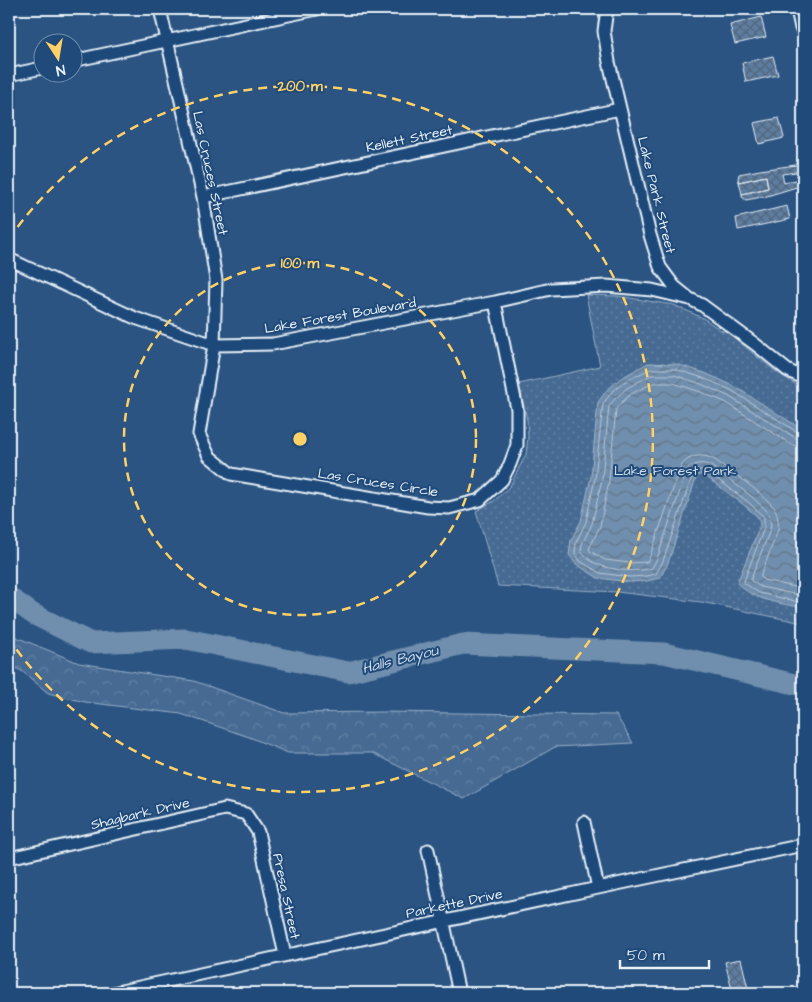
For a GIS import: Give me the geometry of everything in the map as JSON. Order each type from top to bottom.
[{"type":"main road","points":[[799,9],[803,28]]},
{"type":"street","name":"Las Cruces Street","points":[[160,9],[203,197],[216,280],[214,345]]},
{"type":"street","points":[[82,59],[317,9]]},
{"type":"street","name":"Lake Park Street","points":[[607,9],[604,31],[608,62],[650,234],[660,267],[674,286],[690,299],[702,305],[756,344],[787,370],[803,378]]},
{"type":"street","points":[[9,75],[32,70]]},
{"type":"street","name":"Kellett Street","points":[[203,197],[620,109]]},
{"type":"street","name":"Lake Forest Boulevard","points":[[9,259],[135,318],[214,345],[273,344],[495,302],[551,288],[606,286],[652,290],[690,299]]},
{"type":"street","name":"Las Cruces Circle","points":[[214,345],[199,434],[209,456],[231,474],[428,507],[449,508],[480,500],[502,480],[516,445],[517,409],[495,302]]},
{"type":"street","name":"Shagbark Drive","points":[[9,858],[226,809],[246,814],[258,832],[260,842]]},
{"type":"street","points":[[584,822],[598,888]]},
{"type":"street","name":"Presa Street","points":[[260,842],[285,955]]},
{"type":"street","name":"Parkette Drive","points":[[112,993],[803,845]]},
{"type":"street","points":[[428,850],[459,993]]},
{"type":"green space","name":"Lake Forest Park","points":[[586,295],[617,296],[674,305],[703,318],[722,331],[726,331],[775,371],[803,389],[803,623],[701,602],[617,592],[498,586],[476,511],[494,501],[510,486],[526,454],[527,420],[519,384],[600,366]]},
{"type":"green space","points":[[9,634],[79,663],[194,681],[284,713],[382,712],[616,715],[633,743],[555,747],[464,799],[372,753],[288,753],[249,737],[181,714],[85,702],[48,693],[23,672],[9,664]]},
{"type":"water","points":[[648,363],[676,364],[705,373],[734,386],[803,430],[803,608],[760,598],[751,594],[737,583],[760,526],[759,518],[704,475],[697,475],[668,563],[660,578],[629,582],[598,578],[576,564],[569,555],[571,540],[581,521],[591,477],[598,402],[607,390],[621,378]]},
{"type":"building","points":[[732,9],[756,9],[733,14]]},
{"type":"building","points":[[761,17],[766,37],[735,44],[730,25]]},
{"type":"building","points":[[773,56],[778,75],[746,82],[742,63]]},
{"type":"building","points":[[779,118],[784,138],[759,144],[754,123]]},
{"type":"building","points":[[803,164],[803,171],[782,174],[784,183],[803,178],[803,185],[767,196],[746,200],[742,197],[742,194],[768,188],[766,176],[739,182],[739,174]]},
{"type":"building","points":[[766,176],[768,188],[742,194],[739,182]]},
{"type":"building","points":[[787,206],[790,219],[738,230],[736,218]]},
{"type":"building","points":[[741,959],[749,993],[733,993],[725,962]]},
{"type":"waterway","name":"Halls Bayou","points":[[9,597],[33,614],[91,643],[186,639],[348,672],[463,644],[664,653],[803,686]]}]
